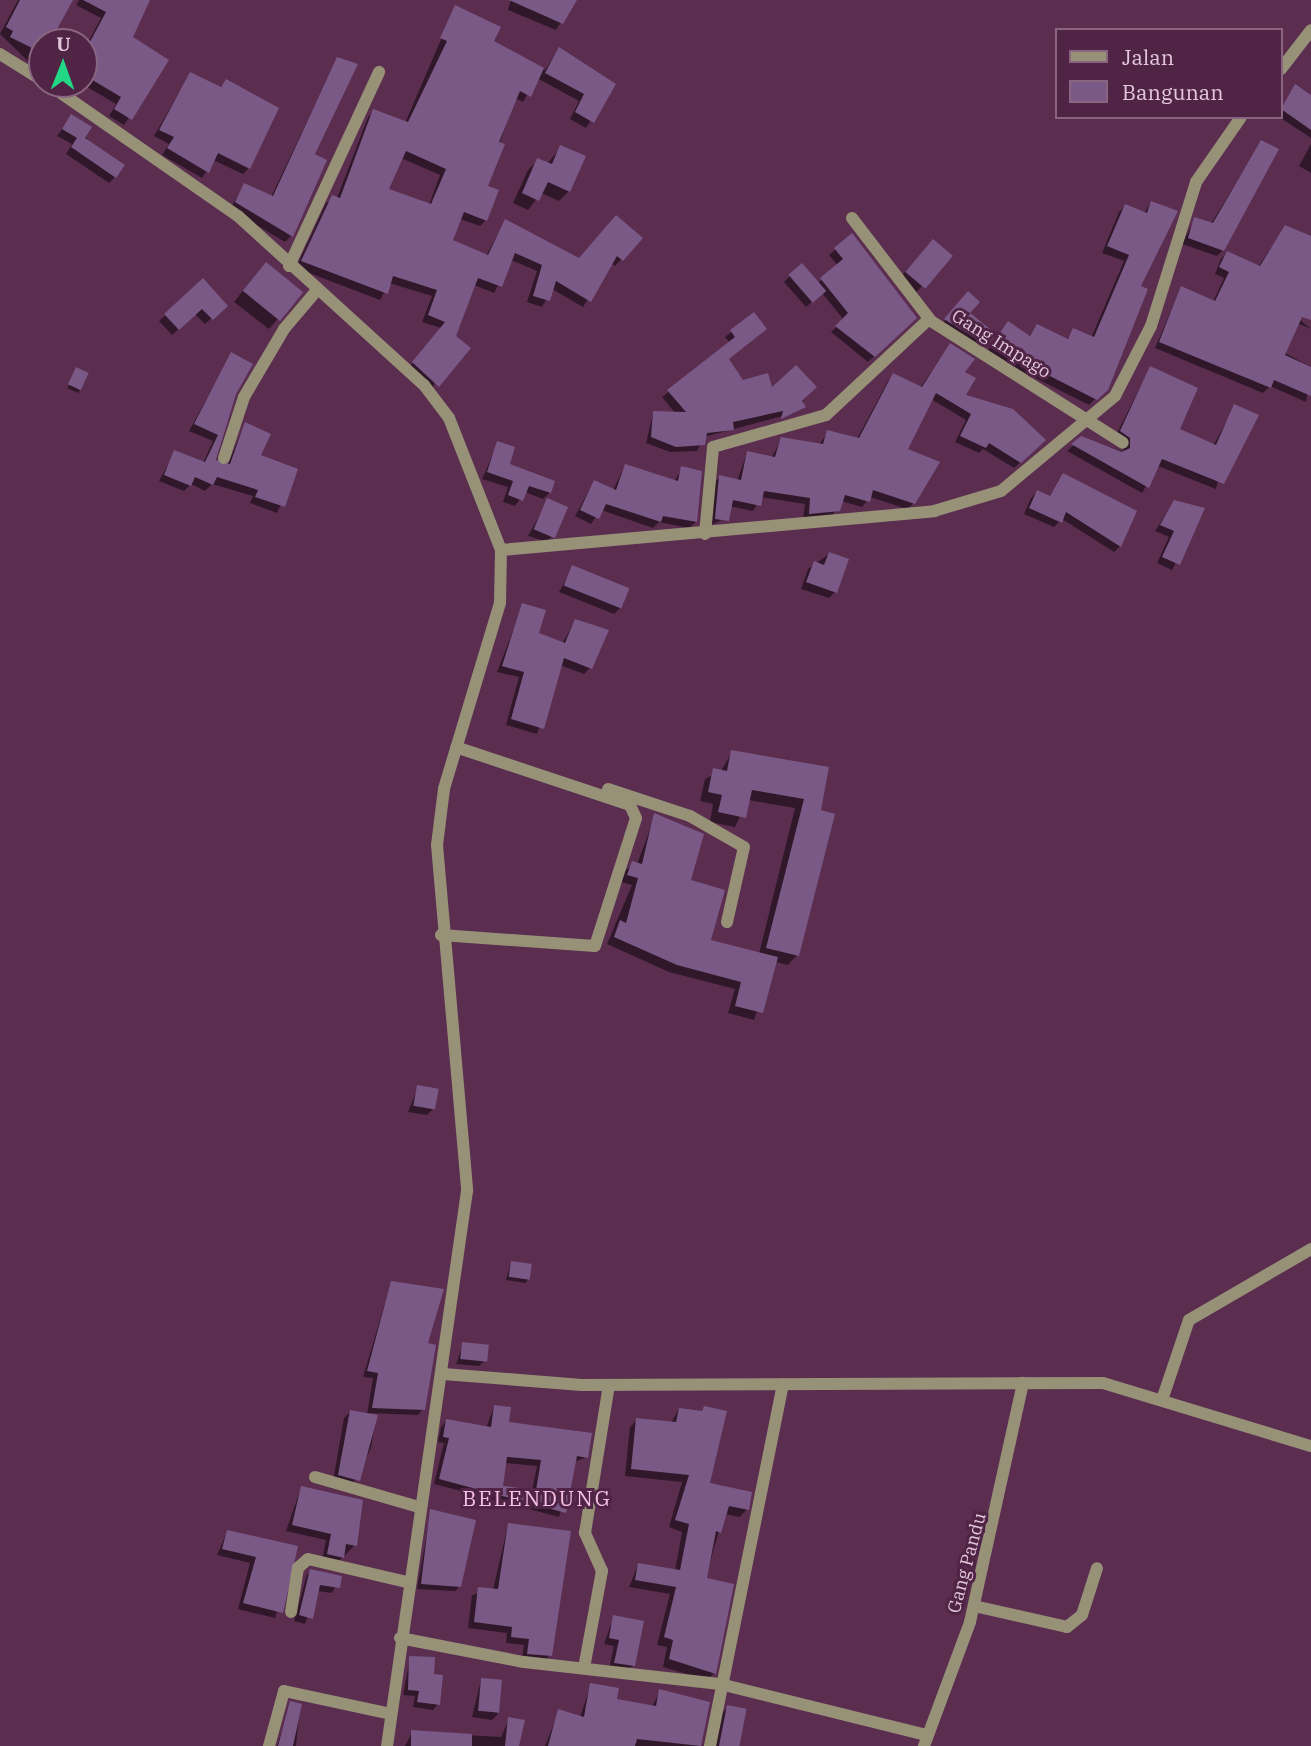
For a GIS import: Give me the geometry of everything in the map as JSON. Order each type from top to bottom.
[{"type":"street","points":[[1283,66],[1311,30]]},
{"type":"street","points":[[0,54],[28,71]]},
{"type":"street","points":[[289,266],[379,72]]},
{"type":"street","points":[[68,98],[238,216],[289,266],[424,385],[449,418],[501,551],[500,603],[457,743],[437,845],[441,935],[467,1191],[443,1374],[407,1582],[387,1746]]},
{"type":"street","points":[[501,551],[705,534],[978,501],[1027,474],[1092,420],[1135,362],[1196,182],[1240,119]]},
{"type":"street","name":"Gang Impago","points":[[852,218],[929,319],[1092,420],[1123,443]]},
{"type":"street","points":[[224,458],[244,397],[284,330],[317,290]]},
{"type":"street","points":[[705,534],[712,448],[826,415],[929,319]]},
{"type":"street","points":[[457,743],[736,837],[744,847],[727,922]]},
{"type":"street","points":[[441,935],[595,946],[636,818],[619,801],[457,743]]},
{"type":"street","points":[[1162,1400],[1189,1320],[1311,1249]]},
{"type":"street","points":[[443,1374],[609,1385],[1103,1383],[1311,1446]]},
{"type":"street","name":"Gang Pandu","points":[[925,1740],[974,1606],[1023,1382]]},
{"type":"street","points":[[710,1746],[720,1684],[783,1384]]},
{"type":"street","points":[[584,1668],[602,1571],[584,1533],[609,1385]]},
{"type":"street","points":[[315,1477],[419,1507]]},
{"type":"street","points":[[291,1612],[298,1568],[309,1559],[407,1582]]},
{"type":"street","points":[[974,1606],[1067,1627],[1082,1615],[1097,1569]]},
{"type":"street","points":[[400,1638],[584,1668],[720,1684],[925,1740]]},
{"type":"street","points":[[269,1746],[284,1691],[391,1714]]},
{"type":"building","points":[[20,0],[73,0],[58,28],[28,28],[28,46],[10,37],[13,31],[6,27]]},
{"type":"building","points":[[83,0],[150,0],[133,37],[169,60],[132,120],[114,109],[121,97],[98,83],[97,28],[106,12]]},
{"type":"building","points":[[509,0],[577,0],[563,24]]},
{"type":"building","points":[[455,5],[501,27],[494,41],[544,68],[531,97],[520,91],[499,142],[505,144],[488,186],[499,190],[487,221],[464,212],[453,240],[488,255],[505,219],[579,258],[616,215],[643,238],[623,261],[617,256],[591,302],[556,281],[550,301],[533,296],[542,265],[515,253],[502,287],[478,278],[456,336],[471,348],[439,387],[412,362],[445,322],[428,315],[437,290],[393,276],[388,294],[301,261],[332,195],[340,198],[373,109],[408,122],[447,41],[440,38]],"holes":[[[406,151],[446,169],[431,204],[389,189]]]},
{"type":"building","points":[[559,47],[616,84],[594,123],[575,112],[584,94],[545,73]]},
{"type":"building","points":[[337,57],[358,64],[315,154],[327,160],[293,237],[235,202],[244,183],[273,196]]},
{"type":"building","points":[[190,72],[221,87],[226,79],[279,108],[250,169],[218,153],[209,173],[167,148],[174,137],[159,130]]},
{"type":"building","points":[[1295,84],[1311,95],[1311,130],[1283,110]]},
{"type":"building","points":[[71,114],[92,127],[85,138],[125,165],[116,178],[71,147],[77,138],[62,129]]},
{"type":"building","points":[[1261,140],[1279,149],[1224,251],[1188,238],[1194,217],[1213,223]]},
{"type":"building","points":[[560,145],[586,156],[570,192],[548,182],[539,201],[522,193],[537,158],[552,164]]},
{"type":"building","points":[[1151,201],[1178,211],[1141,286],[1148,289],[1108,390],[1097,400],[991,346],[1008,321],[1030,336],[1037,324],[1068,339],[1073,328],[1094,337],[1129,255],[1107,246],[1125,204],[1147,213]]},
{"type":"building","points":[[1285,225],[1311,236],[1311,320],[1302,317],[1285,355],[1311,367],[1311,396],[1274,380],[1271,388],[1159,342],[1181,286],[1215,301],[1229,272],[1219,267],[1227,251],[1260,266]]},
{"type":"building","points":[[852,233],[917,318],[875,357],[835,326],[848,313],[820,278],[843,259],[834,248]]},
{"type":"building","points":[[933,239],[953,256],[925,289],[905,272]]},
{"type":"building","points":[[266,262],[303,292],[280,321],[243,291]]},
{"type":"building","points":[[802,263],[826,291],[813,303],[788,275]]},
{"type":"building","points":[[203,278],[228,306],[213,320],[202,309],[179,330],[164,314]]},
{"type":"building","points":[[968,291],[980,302],[970,313],[995,333],[986,345],[944,319]]},
{"type":"building","points":[[754,312],[767,329],[729,359],[743,380],[768,373],[772,387],[796,365],[817,387],[802,401],[806,407],[781,419],[783,411],[733,422],[734,430],[707,433],[705,445],[676,447],[651,437],[653,411],[686,412],[667,390],[735,337],[730,330]]},
{"type":"building","points":[[950,343],[975,359],[965,372],[976,378],[966,395],[1013,409],[1046,440],[1021,463],[989,443],[986,448],[960,436],[971,414],[936,393],[908,449],[940,462],[915,504],[873,490],[870,502],[845,495],[840,511],[809,514],[810,498],[764,491],[761,506],[733,500],[729,521],[715,519],[719,475],[741,480],[747,451],[775,457],[781,437],[823,444],[827,430],[859,438],[893,373],[922,387]]},
{"type":"building","points":[[231,352],[253,364],[236,394],[216,460],[230,464],[245,422],[271,434],[261,455],[298,469],[285,507],[255,497],[258,490],[217,477],[213,485],[195,477],[191,486],[164,475],[174,450],[205,462],[218,435],[194,424]]},
{"type":"building","points":[[1150,366],[1198,388],[1180,429],[1216,445],[1234,404],[1259,415],[1224,484],[1162,459],[1149,488],[1071,444],[1081,436],[1122,452],[1130,448],[1130,438],[1120,431]]},
{"type":"building","points":[[76,367],[89,373],[81,390],[68,384]]},
{"type":"building","points":[[497,441],[515,447],[510,464],[555,481],[551,493],[529,486],[523,501],[508,495],[513,481],[487,472]]},
{"type":"building","points":[[625,464],[678,481],[681,466],[702,471],[697,522],[663,516],[661,522],[606,504],[599,519],[580,510],[594,480],[616,490]]},
{"type":"building","points":[[1063,473],[1137,511],[1121,547],[1066,512],[1062,523],[1029,508],[1037,490],[1050,496]]},
{"type":"building","points":[[547,498],[568,507],[555,538],[534,529]]},
{"type":"building","points":[[1174,500],[1205,508],[1180,565],[1162,557],[1174,531],[1160,525]]},
{"type":"building","points":[[829,552],[849,559],[837,593],[806,582],[814,561],[824,565]]},
{"type":"building","points":[[572,565],[629,588],[621,609],[564,585]]},
{"type":"building","points":[[522,603],[546,610],[539,633],[565,643],[575,619],[609,630],[592,669],[564,658],[544,729],[511,719],[524,672],[502,666]]},
{"type":"building","points":[[731,750],[829,767],[821,810],[835,814],[799,956],[766,948],[804,799],[752,790],[746,818],[718,812],[722,795],[708,792],[713,768],[727,771]]},
{"type":"building","points":[[654,813],[704,834],[691,880],[725,890],[711,940],[778,957],[763,1013],[735,1006],[741,982],[677,965],[614,937],[620,920],[626,923],[638,878],[627,875],[632,861],[642,864]]},
{"type":"building","points":[[417,1085],[439,1089],[435,1110],[413,1106]]},
{"type":"building","points":[[511,1261],[532,1264],[530,1280],[509,1277]]},
{"type":"building","points":[[391,1281],[444,1289],[428,1343],[436,1345],[425,1410],[372,1408],[378,1373],[367,1371]]},
{"type":"building","points":[[462,1342],[489,1345],[487,1362],[460,1359]]},
{"type":"building","points":[[494,1405],[511,1407],[509,1422],[592,1433],[588,1458],[577,1456],[566,1513],[439,1479],[449,1438],[443,1437],[446,1419],[491,1427]],"holes":[[[507,1457],[541,1460],[536,1490],[503,1486]]]},
{"type":"building","points":[[704,1406],[727,1411],[710,1483],[752,1492],[749,1510],[729,1506],[721,1533],[716,1531],[707,1578],[734,1584],[716,1674],[669,1659],[673,1640],[664,1637],[676,1587],[635,1580],[638,1563],[680,1570],[689,1524],[675,1520],[689,1475],[631,1469],[636,1418],[676,1422],[679,1408],[702,1411]]},
{"type":"building","points":[[350,1410],[378,1415],[360,1481],[338,1475]]},
{"type":"building","points":[[301,1486],[363,1500],[357,1546],[346,1544],[344,1558],[327,1554],[331,1534],[292,1525]]},
{"type":"building","points":[[430,1509],[476,1520],[461,1587],[421,1584]]},
{"type":"building","points":[[508,1523],[571,1531],[552,1656],[527,1654],[529,1639],[511,1637],[512,1627],[474,1622],[478,1587],[498,1589]]},
{"type":"building","points":[[227,1530],[298,1546],[283,1613],[243,1603],[256,1557],[222,1549]]},
{"type":"building","points":[[310,1569],[342,1576],[340,1588],[320,1585],[313,1619],[299,1615]]},
{"type":"building","points":[[613,1615],[644,1621],[635,1666],[614,1663],[619,1640],[609,1638]]},
{"type":"building","points":[[409,1656],[435,1657],[434,1674],[443,1675],[440,1705],[417,1702],[419,1691],[408,1690]]},
{"type":"building","points":[[481,1678],[502,1680],[499,1713],[478,1711]]},
{"type":"building","points":[[590,1683],[619,1688],[617,1699],[656,1706],[659,1689],[710,1702],[701,1746],[637,1739],[635,1746],[548,1746],[558,1709],[584,1717]]},
{"type":"building","points":[[290,1701],[302,1704],[293,1746],[278,1746]]},
{"type":"building","points":[[727,1705],[747,1709],[739,1746],[719,1746]]},
{"type":"building","points":[[508,1717],[525,1720],[519,1746],[505,1746]]},
{"type":"building","points":[[411,1730],[472,1734],[472,1746],[411,1746]]},
{"type":"district","name":"BELENDUNG","points":[[537,1498]]}]
